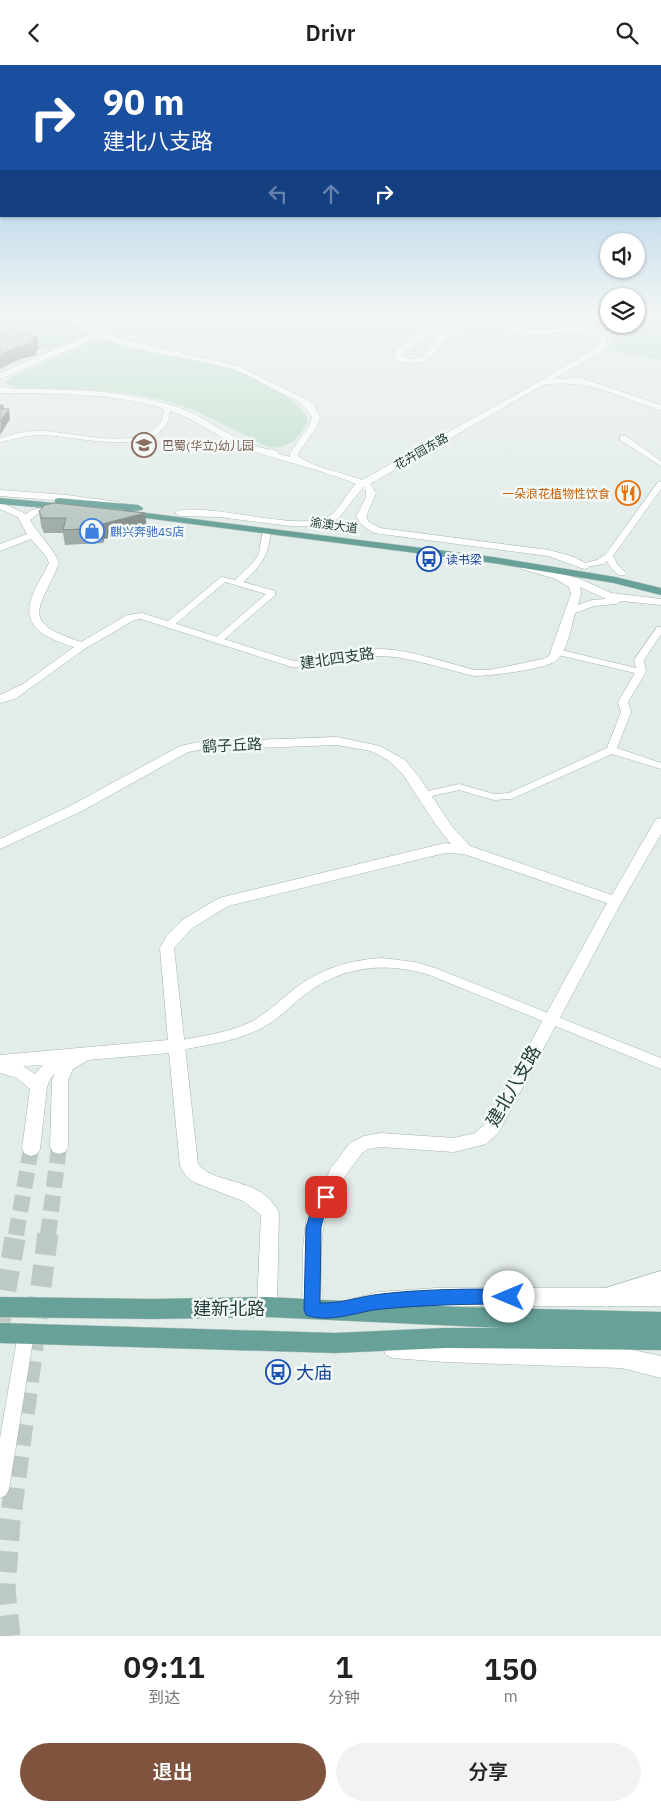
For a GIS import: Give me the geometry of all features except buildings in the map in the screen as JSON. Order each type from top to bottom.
[{"type":"main road","points":[[0,390],[12,391]]},
{"type":"main road","name":"渝澳大道","points":[[1,500],[180,513],[517,555],[622,573],[661,583]]},
{"type":"main road","name":"渝澳大道","points":[[123,510],[514,564],[615,580],[661,592]]},
{"type":"main road","points":[[606,1297],[661,1281]]},
{"type":"main road","name":"建新北路","points":[[0,1307],[153,1309],[267,1307],[458,1317],[661,1322]]},
{"type":"main road","name":"建新北路","points":[[0,1333],[335,1343],[445,1338],[661,1340]]},
{"type":"main road","points":[[614,1357],[661,1367]]},
{"type":"street","points":[[266,453],[285,453],[295,449],[312,428],[316,418],[310,405],[274,386]]},
{"type":"street","name":"花卉园东路","points":[[180,513],[219,514],[310,524],[328,521],[340,513],[352,493],[363,484],[535,386]]},
{"type":"street","name":"花卉园东路","points":[[599,386],[661,408]]},
{"type":"street","points":[[12,391],[113,396],[162,405],[189,415],[239,442],[266,453],[363,484],[371,489],[372,495],[361,517],[366,524],[377,531],[549,553],[567,558],[584,566],[600,562],[609,556],[658,493],[661,484]]},
{"type":"street","points":[[162,405],[167,411],[167,420]]},
{"type":"street","points":[[0,440],[24,434],[40,433],[92,440],[131,439],[157,432],[167,420],[177,415],[189,415]]},
{"type":"street","points":[[623,438],[661,464]]},
{"type":"street","points":[[295,449],[295,458],[305,465]]},
{"type":"street","points":[[1,500],[54,508],[123,510]]},
{"type":"street","points":[[1,500],[25,519],[32,535],[51,555],[54,563],[37,595],[34,607],[35,618],[39,627],[50,635],[82,645]]},
{"type":"street","points":[[25,519],[35,512],[54,508]]},
{"type":"street","points":[[236,583],[253,569],[264,553],[267,542],[266,530]]},
{"type":"street","points":[[0,548],[32,535]]},
{"type":"street","points":[[609,556],[614,566],[622,573]]},
{"type":"street","points":[[514,564],[557,575],[588,586],[608,596],[661,602]]},
{"type":"street","points":[[557,575],[570,582],[576,590],[557,652],[641,672]]},
{"type":"street","points":[[170,624],[224,579],[272,593],[218,640]]},
{"type":"street","points":[[571,611],[592,603],[634,600]]},
{"type":"street","name":"建北四支路","points":[[82,645],[131,617],[142,616],[292,664],[309,665],[378,652],[390,653],[475,673],[489,673],[546,662],[553,658],[557,652]]},
{"type":"street","points":[[611,750],[626,713],[623,702],[641,672],[639,660],[660,629]]},
{"type":"street","points":[[0,699],[11,696],[27,686],[82,645]]},
{"type":"street","name":"鹞子丘路","points":[[0,844],[77,809],[184,749],[199,746],[337,741],[357,743],[375,748],[406,769],[446,830],[464,849]]},
{"type":"street","points":[[423,795],[459,787],[494,797],[511,796],[611,750],[661,766]]},
{"type":"street","name":"建北八支路","points":[[320,1310],[313,1227],[318,1211],[348,1155],[368,1141],[380,1140],[454,1145],[480,1139],[493,1127],[615,901],[661,822]]},
{"type":"street","points":[[432,851],[444,838],[446,830]]},
{"type":"street","points":[[267,1307],[270,1213],[266,1205],[255,1198],[202,1178],[195,1174],[188,1166],[167,948],[172,939],[186,925],[224,902],[445,848],[464,849],[615,901]]},
{"type":"street","points":[[0,1062],[177,1045],[235,1034],[270,1016],[318,979],[332,972],[378,961],[412,964],[661,1064]]},
{"type":"street","points":[[59,1147],[60,1080],[62,1073],[74,1060],[87,1054]]},
{"type":"street","points":[[31,1149],[39,1087],[45,1074],[58,1057]]},
{"type":"street","points":[[0,1066],[23,1073],[39,1087]]},
{"type":"street","points":[[320,1310],[379,1301],[437,1297],[661,1297]]},
{"type":"street","points":[[0,1489],[26,1333]]},
{"type":"street","points":[[335,1343],[444,1352],[661,1360]]},
{"type":"green space","points":[[13,386],[271,386],[294,402],[308,418],[303,430],[294,440],[282,446],[269,447],[197,412],[160,399],[120,392]]},
{"type":"tunnel","points":[[48,1235],[59,1147]]},
{"type":"tunnel","points":[[16,1235],[31,1149]]},
{"type":"tunnel","points":[[0,1322],[16,1233]]},
{"type":"tunnel","points":[[10,1636],[5,1590],[10,1522],[48,1233]]},
{"type":"place","name":"巴蜀(华立)幼儿园","points":[[144,445]]},
{"type":"place","name":"一朵浪花植物性饮食","points":[[628,493]]},
{"type":"place","name":"麒兴奔驰4S店","points":[[92,531]]},
{"type":"place","name":"读书梁","points":[[429,559]]},
{"type":"place","name":"大庙","points":[[278,1372]]},
{"type":"route","points":[[326,1197],[318,1211],[313,1227],[312,1310],[329,1311],[379,1301],[437,1297],[509,1297]]}]
